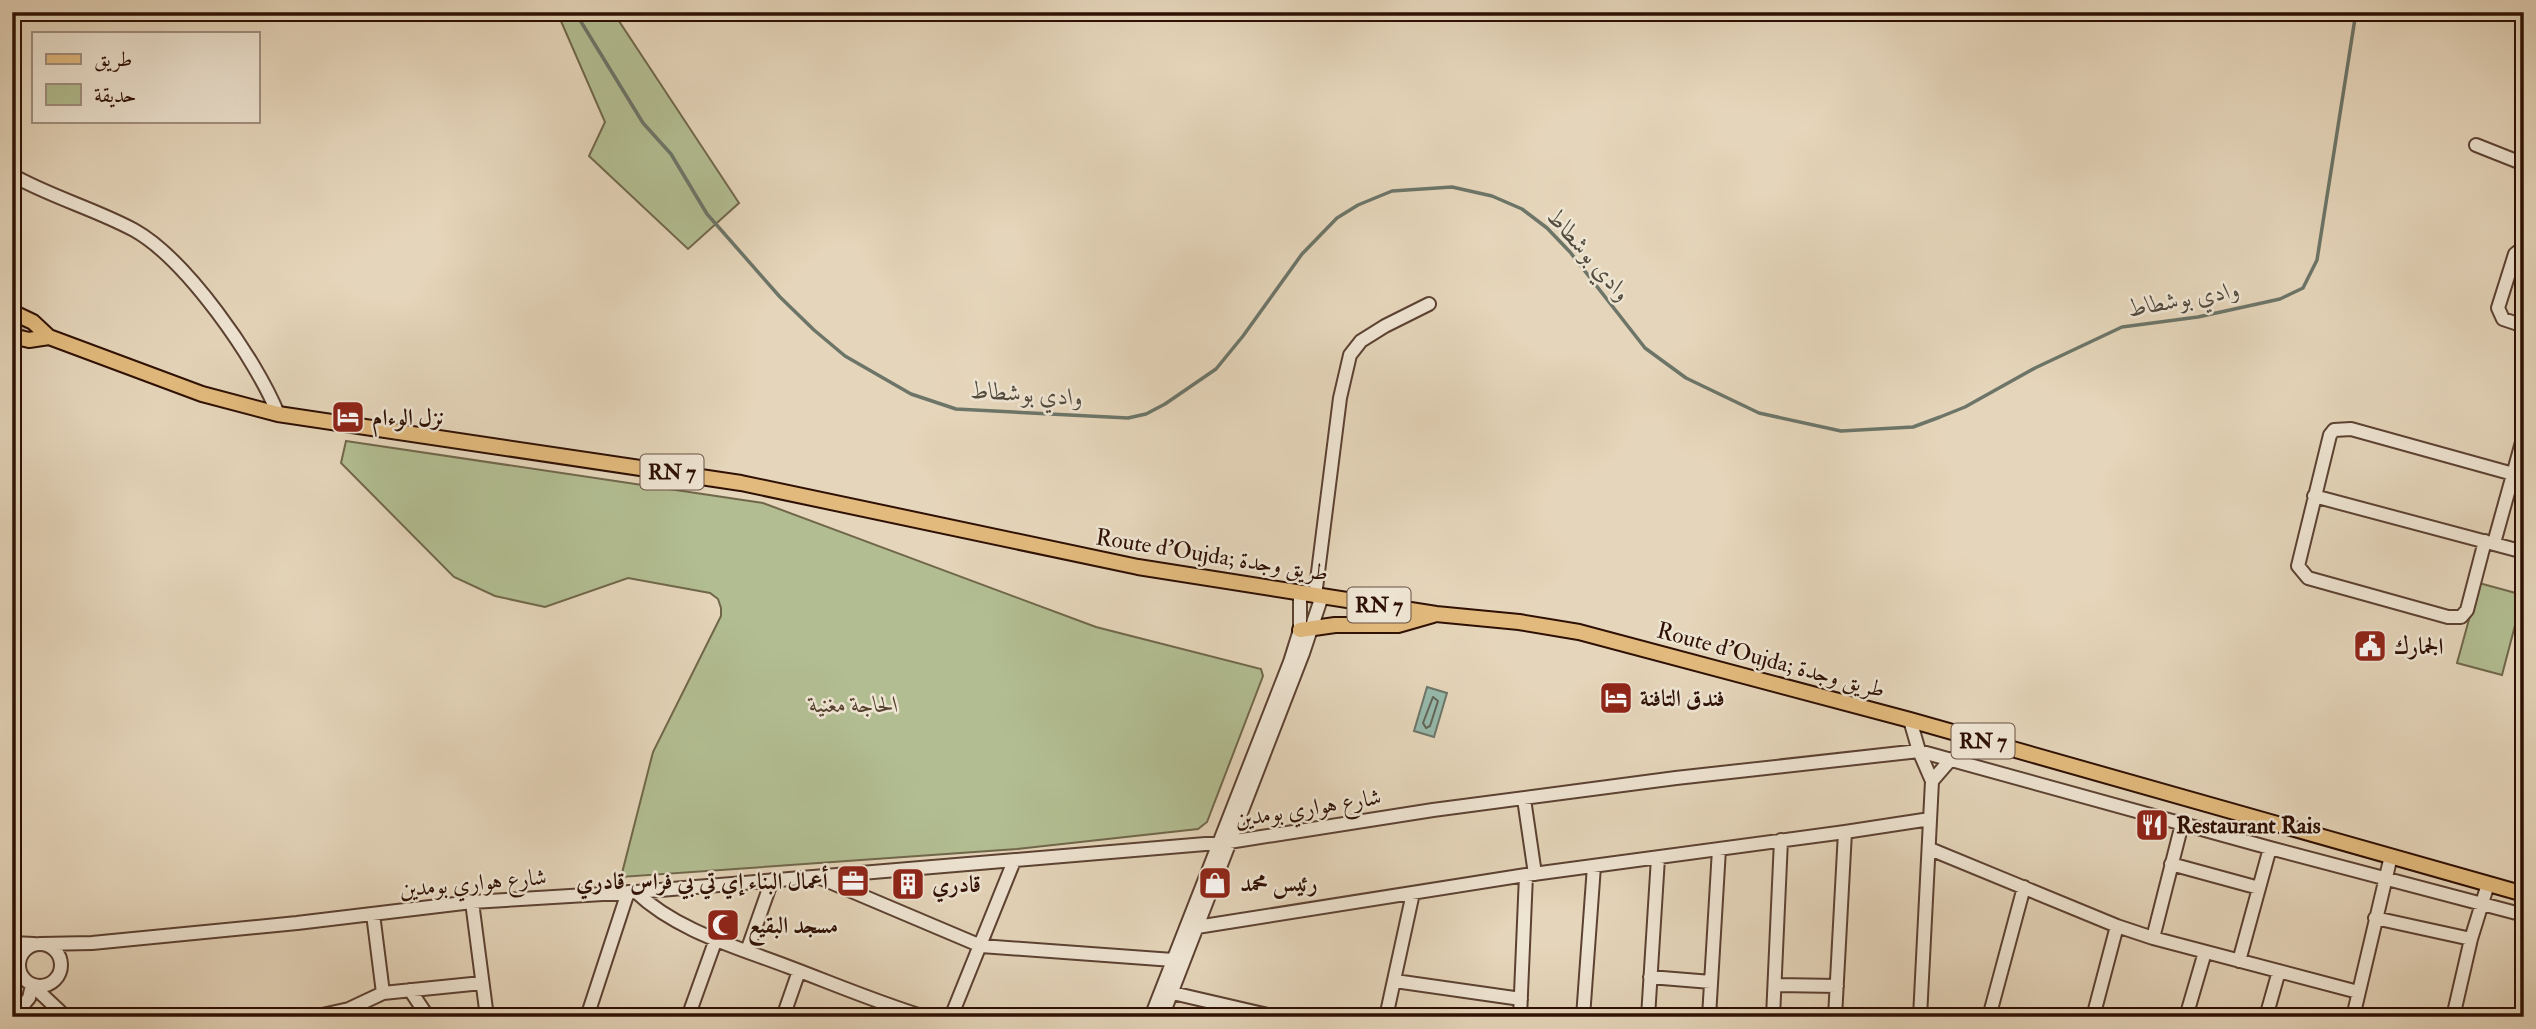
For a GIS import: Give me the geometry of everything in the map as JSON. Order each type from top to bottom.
[{"type":"main road","name":"Route d'Oujda; طريق وجدة","points":[[12,312],[33,322],[49,337],[202,394],[278,414],[741,483],[1061,552],[1312,595],[1436,614],[1519,621],[1579,632],[1910,720],[2524,894]]},
{"type":"main road","name":"Route d'Oujda; طريق وجدة","points":[[12,336],[29,340],[49,337]]},
{"type":"main road","points":[[1305,630],[1335,625],[1398,625],[1436,614]]},
{"type":"street","points":[[2476,145],[2524,164]]},
{"type":"street","points":[[12,175],[132,229],[167,253],[200,291],[265,383],[278,414]]},
{"type":"street","points":[[2524,247],[2515,254],[2498,308],[2503,319],[2524,326]]},
{"type":"street","points":[[1151,1017],[1167,992],[1197,928],[1224,842],[1290,662],[1305,630],[1340,398],[1350,355],[1361,341],[1429,304]]},
{"type":"street","points":[[2518,475],[2340,428],[2330,435],[2298,562],[2299,570],[2303,575],[2458,618],[2466,613],[2489,542],[2518,475],[2524,435]]},
{"type":"street","points":[[2314,496],[2524,552]]},
{"type":"street","points":[[1305,630],[1312,595]]},
{"type":"street","points":[[1910,720],[1932,781],[1920,1017]]},
{"type":"street","name":"شارع هواري بومدين","points":[[12,943],[78,944],[472,902],[632,892],[1224,842],[1433,810],[1676,778],[1919,751],[2524,915]]},
{"type":"street","points":[[1932,781],[1951,759]]},
{"type":"street","points":[[1520,1017],[1531,874],[1524,799]]},
{"type":"street","points":[[1197,928],[1531,874],[1930,819]]},
{"type":"street","points":[[2153,938],[2182,824]]},
{"type":"street","points":[[1835,1017],[1845,832]]},
{"type":"street","points":[[1773,1017],[1781,840]]},
{"type":"street","points":[[1162,1017],[1173,960],[1224,842]]},
{"type":"street","points":[[2239,961],[2270,848]]},
{"type":"street","points":[[1709,1017],[1719,849]]},
{"type":"street","points":[[1930,849],[2117,926],[2358,992]]},
{"type":"street","points":[[2353,1017],[2391,856]]},
{"type":"street","points":[[1648,1017],[1658,858]]},
{"type":"street","points":[[951,1017],[1014,861]]},
{"type":"street","points":[[2171,864],[2259,888]]},
{"type":"street","points":[[1583,1017],[1594,866]]},
{"type":"street","points":[[814,876],[981,946],[1173,960]]},
{"type":"street","points":[[747,951],[772,880]]},
{"type":"street","points":[[2453,1017],[2471,939],[2488,884]]},
{"type":"street","points":[[1989,1017],[2024,887]]},
{"type":"street","points":[[587,1017],[632,892],[671,918],[716,939],[916,1016]]},
{"type":"street","points":[[1386,1017],[1413,893]]},
{"type":"street","points":[[472,902],[486,1017]]},
{"type":"street","points":[[373,914],[383,993]]},
{"type":"street","points":[[2375,918],[2471,939]]},
{"type":"street","points":[[2093,1017],[2117,926]]},
{"type":"street","points":[[688,1017],[716,939]]},
{"type":"street","points":[[13,1017],[29,998],[19,970],[20,957],[28,947],[38,944],[57,952],[60,968],[57,995],[65,1016]]},
{"type":"street","points":[[22,977],[45,986],[56,979],[67,952],[78,944]]},
{"type":"street","points":[[2186,1017],[2204,952]]},
{"type":"street","points":[[783,1017],[799,971]]},
{"type":"street","points":[[2266,1017],[2279,971]]},
{"type":"street","points":[[22,977],[65,1016]]},
{"type":"street","points":[[1650,977],[1711,982]]},
{"type":"street","points":[[1395,981],[1521,999]]},
{"type":"street","points":[[292,1017],[322,1015],[349,1009],[383,993],[482,983]]},
{"type":"street","points":[[1775,985],[1837,986]]},
{"type":"street","points":[[410,990],[428,1017]]},
{"type":"street","points":[[1167,992],[1276,1017]]},
{"type":"green space","points":[[557,12],[613,12],[739,203],[688,249],[589,156],[605,122]]},
{"type":"green space","name":"الحاجة مغنية","points":[[346,441],[763,503],[1096,627],[1261,669],[1263,676],[1207,822],[1198,829],[1017,849],[621,877],[653,752],[721,616],[718,599],[710,593],[628,578],[545,607],[495,596],[454,577],[341,463]]},
{"type":"green space","points":[[2479,583],[2523,595],[2502,675],[2457,663]]},
{"type":"water","points":[[1427,687],[1447,693],[1434,737],[1414,731]]},
{"type":"waterway","name":"وادي بوشطاط","points":[[575,12],[643,123],[671,154],[707,214],[780,297],[845,356],[911,394],[956,409],[1128,418],[1146,414],[1216,369],[1302,254],[1337,218],[1358,205],[1392,191],[1452,187],[1492,196],[1522,209],[1547,228],[1570,252],[1645,348],[1686,378],[1759,413],[1841,431],[1913,427],[1965,407],[2035,368],[2122,327],[2198,317],[2280,299],[2303,288],[2317,260],[2356,12]]},
{"type":"tunnel","points":[[12,324],[49,337]]},
{"type":"place","name":"نزل الوءام","points":[[348,417]]},
{"type":"place","name":"الجمارك","points":[[2370,646]]},
{"type":"place","name":"فندق التافنة","points":[[1616,698]]},
{"type":"place","name":"Restaurant Rais","points":[[2152,825]]},
{"type":"place","name":"أعمال البناء إي تي بي فراس قادري","points":[[853,881]]},
{"type":"place","name":"رئيس محمد","points":[[1215,883]]},
{"type":"place","name":"قادري","points":[[908,884]]},
{"type":"place","name":"مسجد البقيع","points":[[723,925]]}]
